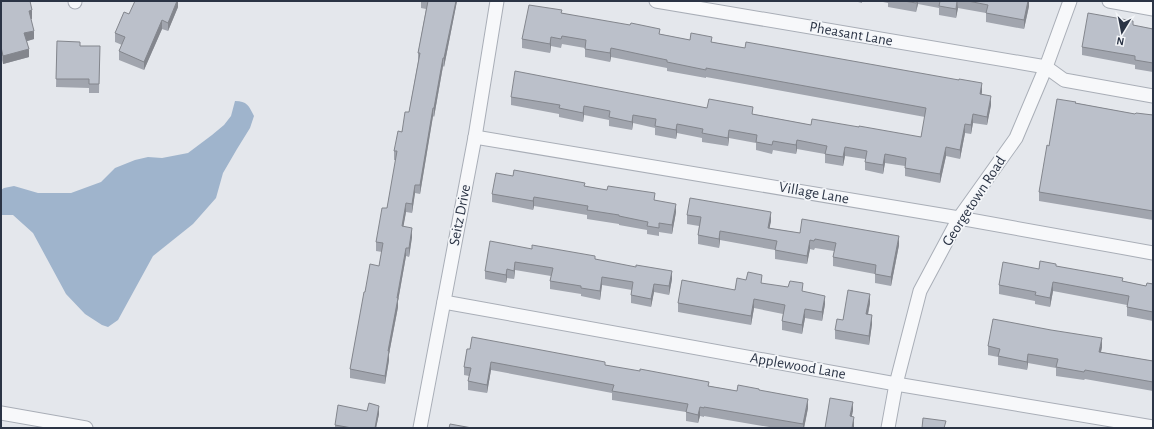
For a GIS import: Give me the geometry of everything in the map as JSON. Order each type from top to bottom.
[{"type":"street","name":"Seitz Drive","points":[[420,428],[475,137],[498,1]]},
{"type":"street","name":"Pheasant Lane","points":[[662,1],[1046,67]]},
{"type":"street","name":"Georgetown Road","points":[[888,428],[896,384],[920,290],[959,218],[1016,138],[1046,67],[1070,1]]},
{"type":"street","points":[[1109,1],[1153,8]]},
{"type":"street","points":[[1046,67],[1064,80],[1153,96]]},
{"type":"street","name":"Village Lane","points":[[475,137],[959,218],[1153,253]]},
{"type":"street","name":"Applewood Lane","points":[[444,302],[896,384],[1153,427]]},
{"type":"street","points":[[1,413],[33,423],[86,428]]},
{"type":"water","points":[[235,101],[245,103],[251,109],[254,116],[250,128],[223,173],[216,198],[193,224],[153,256],[118,320],[108,327],[102,325],[85,314],[66,294],[33,233],[13,215],[1,215],[1,190],[14,186],[38,193],[71,193],[101,182],[115,168],[135,160],[148,157],[162,158],[188,153],[224,125],[231,116]]},
{"type":"building","points":[[1,1],[30,1],[32,10],[29,11],[34,31],[24,33],[29,49],[3,56],[1,47]]},
{"type":"building","points":[[135,1],[177,1],[168,23],[162,20],[144,62],[119,51],[125,37],[115,33],[124,12],[129,14]]},
{"type":"building","points":[[428,1],[456,1],[433,108],[420,185],[415,185],[412,204],[406,203],[402,226],[412,228],[409,248],[406,248],[385,376],[350,369],[370,264],[379,266],[383,243],[376,242],[382,208],[387,208],[397,151],[394,151],[398,131],[402,132],[405,112],[409,112]]},
{"type":"building","points":[[904,1],[917,1],[916,3]]},
{"type":"building","points":[[940,1],[957,1],[956,9],[939,6]]},
{"type":"building","points":[[968,1],[1028,1],[1024,20],[986,13],[988,5]]},
{"type":"building","points":[[529,5],[562,10],[561,13],[630,25],[631,23],[660,29],[659,34],[690,40],[691,33],[712,37],[711,42],[745,48],[746,42],[982,83],[980,94],[991,96],[987,117],[973,114],[971,125],[965,124],[960,150],[946,147],[940,174],[905,168],[906,158],[885,154],[883,165],[865,162],[867,151],[845,147],[843,157],[825,154],[827,146],[797,140],[796,145],[773,141],[772,145],[756,142],[757,135],[729,130],[728,138],[702,133],[703,129],[677,124],[676,130],[655,126],[656,119],[633,115],[632,122],[609,117],[610,111],[584,106],[583,113],[559,108],[560,105],[511,97],[515,71],[707,108],[709,99],[753,107],[752,114],[811,125],[812,119],[921,137],[926,108],[706,68],[706,70],[611,48],[610,53],[585,49],[586,40],[562,36],[561,39],[551,37],[550,44],[522,39]]},
{"type":"building","points":[[1088,13],[1133,21],[1133,25],[1153,29],[1153,63],[1135,60],[1135,56],[1082,47]]},
{"type":"building","points":[[57,41],[80,42],[80,46],[100,46],[99,84],[89,84],[89,79],[56,79]]},
{"type":"building","points":[[1057,99],[1135,114],[1153,115],[1153,211],[1039,192]]},
{"type":"building","points":[[514,170],[585,183],[584,186],[607,190],[608,186],[655,193],[654,200],[676,204],[672,225],[659,223],[659,228],[647,226],[648,222],[619,215],[587,210],[588,206],[534,197],[533,201],[492,194],[496,173],[513,176]]},
{"type":"building","points":[[690,198],[771,212],[768,228],[800,233],[802,219],[899,236],[891,277],[875,274],[876,265],[833,257],[836,243],[815,239],[814,241],[810,240],[807,256],[775,250],[777,241],[720,231],[719,239],[698,235],[701,217],[687,215]]},
{"type":"building","points":[[490,241],[532,249],[532,245],[595,256],[595,259],[636,267],[636,265],[672,271],[669,286],[654,284],[651,299],[631,295],[633,282],[602,277],[600,291],[550,281],[553,268],[515,262],[514,271],[507,269],[506,275],[485,271]]},
{"type":"building","points":[[1040,261],[1056,264],[1056,266],[1123,278],[1122,281],[1146,286],[1147,283],[1153,284],[1153,312],[1127,307],[1129,296],[1053,282],[1050,298],[1035,295],[1036,292],[999,285],[1003,262],[1039,269]]},
{"type":"building","points":[[748,272],[762,275],[761,283],[788,287],[790,281],[803,283],[802,291],[825,296],[822,312],[805,309],[802,325],[782,321],[785,305],[754,299],[751,316],[678,303],[682,280],[735,290],[737,278],[746,280]]},
{"type":"building","points":[[848,290],[870,294],[866,314],[872,315],[869,336],[835,330],[837,319],[843,320]]},
{"type":"building","points":[[993,319],[1102,338],[1099,352],[1153,361],[1153,382],[1085,370],[1084,372],[1056,367],[1058,359],[1028,354],[1027,362],[998,356],[1000,349],[988,346]]},
{"type":"building","points":[[472,337],[605,362],[605,365],[640,371],[640,369],[709,382],[708,386],[737,391],[738,385],[808,399],[803,424],[704,407],[700,407],[698,415],[686,412],[688,404],[612,391],[614,385],[491,362],[487,385],[468,381],[471,368],[464,367],[467,349],[470,349]]},
{"type":"building","points":[[830,398],[853,402],[850,416],[854,417],[852,428],[825,428]]},
{"type":"building","points":[[369,403],[379,406],[375,428],[352,428],[335,425],[338,405],[367,411]]},
{"type":"building","points":[[923,418],[946,421],[944,428],[922,428]]},
{"type":"building","points":[[450,424],[472,428],[449,428]]}]
